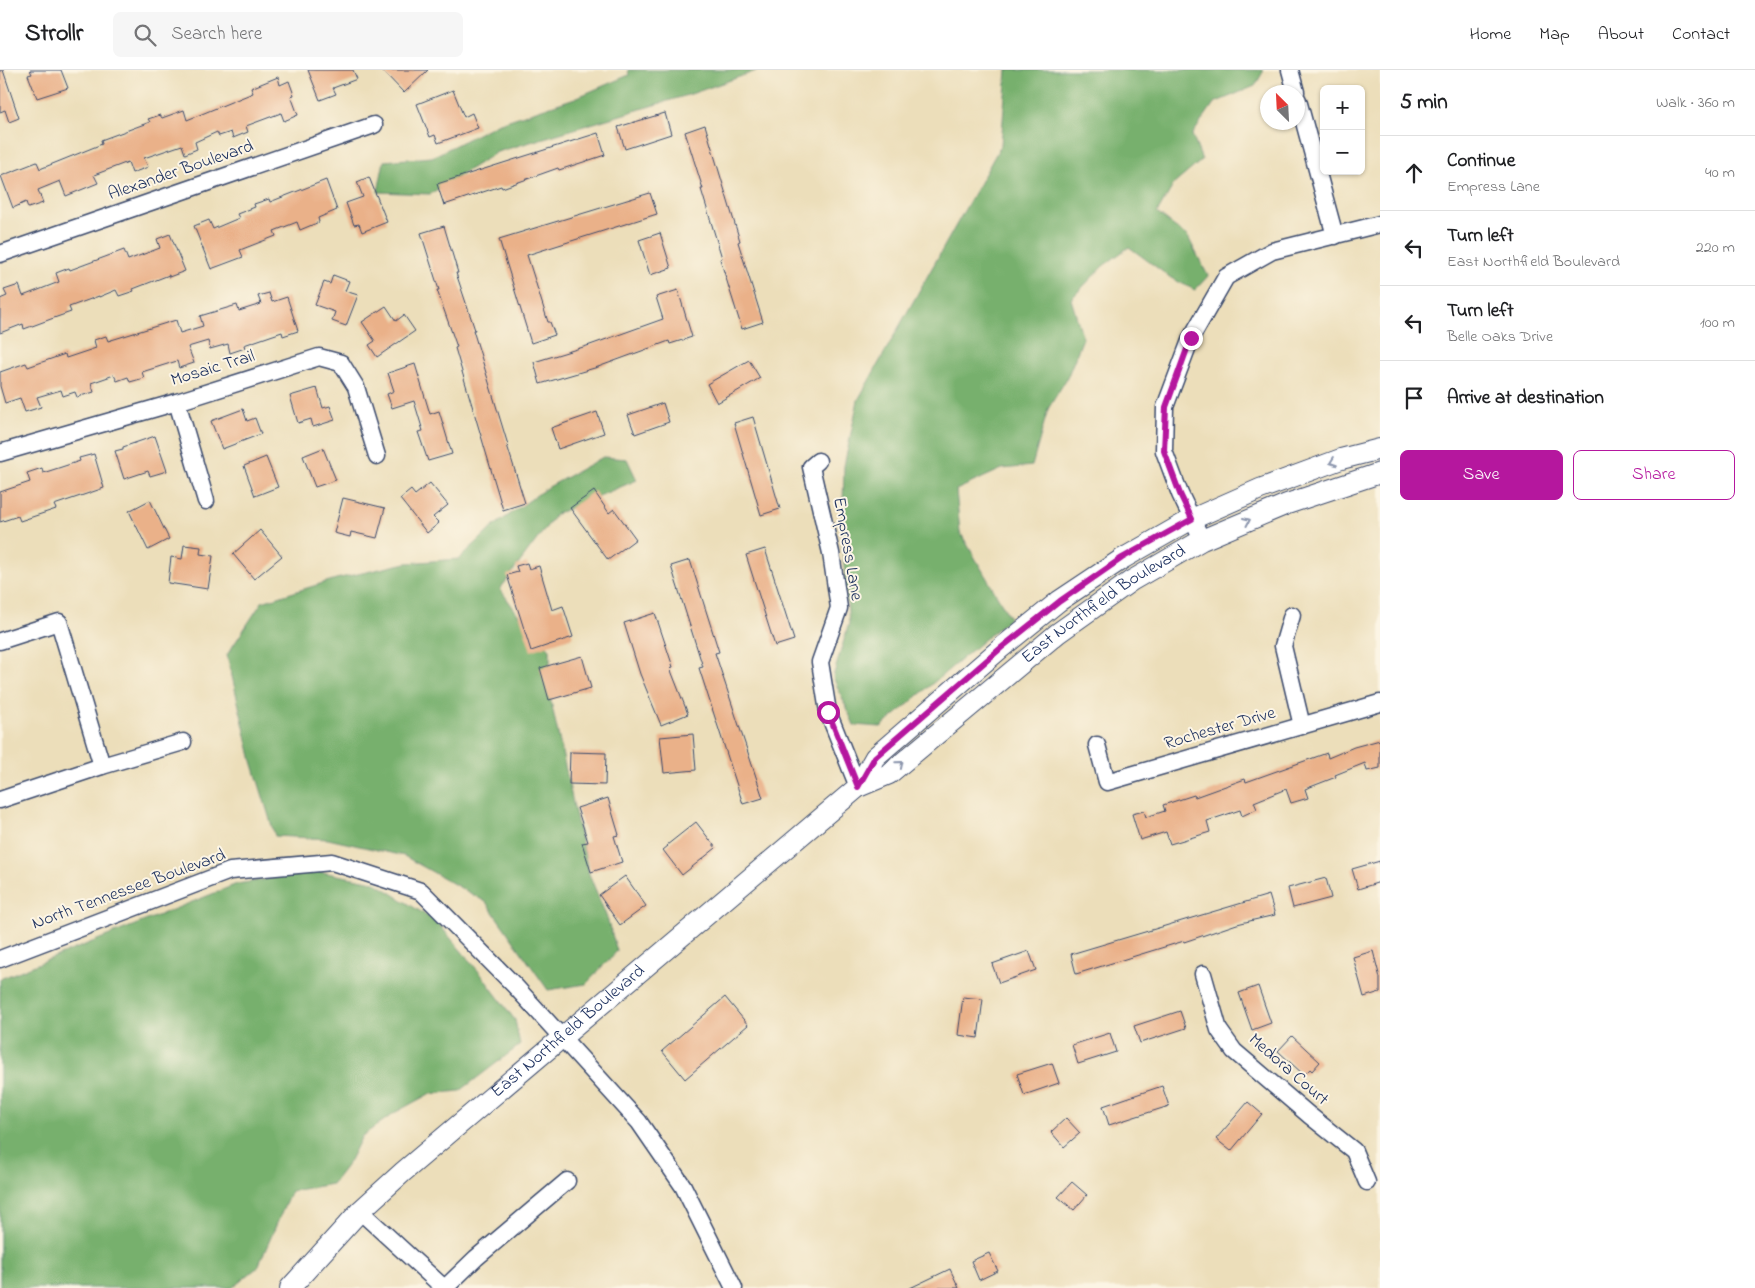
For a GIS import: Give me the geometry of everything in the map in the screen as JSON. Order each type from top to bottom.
[{"type":"main road","name":"East Northfield Boulevard","points":[[858,787],[875,757],[1001,648],[1060,601],[1122,558],[1192,519],[1260,489],[1341,459],[1380,449]]},
{"type":"main road","name":"East Northfield Boulevard","points":[[290,1288],[360,1211],[403,1172],[858,787],[889,774],[1058,633],[1131,581],[1202,540],[1287,504],[1380,473]]},
{"type":"street","points":[[1290,70],[1294,85]]},
{"type":"street","name":"Alexander Boulevard","points":[[0,254],[374,125]]},
{"type":"street","points":[[1305,126],[1335,236]]},
{"type":"street","points":[[1202,540],[1180,494],[1164,451],[1166,407],[1191,338],[1226,277],[1272,251],[1380,224]]},
{"type":"street","name":"Mosaic Trail","points":[[0,453],[177,402],[319,357],[341,363],[356,387],[377,456]]},
{"type":"street","points":[[177,402],[206,501]]},
{"type":"street","name":"Empress Lane","points":[[818,461],[811,467],[831,553],[839,608],[820,662],[828,712],[858,787]]},
{"type":"street","points":[[1292,615],[1283,646],[1302,726]]},
{"type":"street","points":[[0,641],[59,622],[102,766]]},
{"type":"street","name":"Rochester Drive","points":[[1097,745],[1107,782],[1380,703]]},
{"type":"street","points":[[0,800],[102,766],[183,742]]},
{"type":"street","name":"North Tennessee Boulevard","points":[[0,959],[230,870],[332,862],[421,891],[514,984],[639,1122],[683,1186],[734,1288]]},
{"type":"street","name":"Medora Court","points":[[1203,974],[1219,1030],[1234,1051],[1354,1151],[1367,1182]]},
{"type":"street","points":[[360,1211],[445,1288],[476,1258],[567,1181]]},
{"type":"green space","points":[[628,70],[759,70],[691,94],[497,152],[430,194],[378,192],[384,161],[432,157],[497,124],[575,98],[629,75]]},
{"type":"green space","points":[[1007,70],[1264,70],[1255,86],[1214,103],[1192,135],[1202,160],[1174,184],[1157,213],[1188,237],[1208,276],[1195,290],[1171,278],[1129,247],[1103,266],[1071,299],[1083,338],[1067,378],[1048,409],[1032,466],[1002,469],[956,490],[960,532],[1010,618],[881,727],[854,725],[833,677],[849,623],[842,543],[844,466],[858,400],[1001,145]]},
{"type":"green space","points":[[603,457],[627,459],[637,480],[556,514],[500,589],[522,620],[550,649],[550,697],[575,812],[589,874],[607,918],[617,951],[586,984],[548,990],[486,902],[404,856],[328,839],[275,836],[252,761],[227,655],[262,602],[336,579],[406,563],[459,559],[494,526],[545,489]]},
{"type":"green space","points":[[316,871],[374,882],[437,922],[480,973],[515,1020],[520,1045],[460,1091],[429,1094],[396,1112],[362,1136],[349,1162],[332,1184],[291,1191],[258,1267],[232,1288],[0,1288],[0,979],[237,884]]},
{"type":"building","points":[[0,70],[3,70],[19,118],[9,122],[5,110],[0,112]]},
{"type":"building","points":[[30,70],[61,70],[68,88],[37,98],[28,75],[32,74]]},
{"type":"building","points":[[308,70],[353,70],[357,79],[333,88],[336,94],[320,100]]},
{"type":"building","points":[[382,70],[428,70],[404,93]]},
{"type":"building","points":[[278,77],[280,85],[289,81],[294,95],[291,96],[298,115],[284,121],[281,113],[246,126],[248,132],[233,138],[231,132],[219,136],[217,132],[195,142],[197,149],[185,154],[182,145],[144,158],[148,167],[132,173],[128,162],[94,175],[98,183],[66,196],[60,181],[38,190],[43,203],[28,208],[26,202],[13,208],[1,176],[37,162],[40,169],[102,144],[101,140],[150,122],[148,119],[160,115],[162,118],[184,110],[187,120],[253,93],[251,88]]},
{"type":"building","points":[[453,90],[464,117],[472,113],[478,128],[438,143],[435,135],[430,137],[417,104]]},
{"type":"building","points":[[665,113],[671,134],[625,149],[618,127]]},
{"type":"building","points":[[705,125],[763,322],[742,329],[720,259],[722,258],[701,189],[703,189],[685,132]]},
{"type":"building","points":[[598,133],[605,155],[559,170],[558,168],[502,188],[501,186],[444,205],[437,184]]},
{"type":"building","points":[[369,177],[387,222],[362,232],[359,224],[354,225],[346,203],[363,197],[357,182]]},
{"type":"building","points":[[326,180],[337,210],[318,218],[319,222],[300,230],[297,222],[274,231],[276,236],[240,250],[243,257],[211,269],[194,226],[209,220],[213,229],[239,218],[237,214],[255,207],[254,204],[269,199],[270,202]]},
{"type":"building","points":[[650,193],[657,214],[527,255],[548,322],[550,322],[555,335],[531,343],[499,239]]},
{"type":"building","points":[[444,226],[458,273],[456,273],[475,330],[473,330],[525,503],[503,510],[455,348],[457,347],[437,290],[439,290],[421,233]]},
{"type":"building","points":[[660,233],[671,268],[650,275],[639,240]]},
{"type":"building","points":[[170,234],[185,271],[169,277],[169,275],[119,296],[116,290],[69,307],[71,312],[24,329],[23,324],[0,333],[0,299],[7,296],[4,290],[19,285],[23,296],[59,282],[56,273],[69,268],[70,270],[124,250],[128,260],[160,248],[157,239]]},
{"type":"building","points":[[333,275],[349,281],[345,291],[358,295],[346,326],[332,321],[335,312],[315,305],[324,282],[330,284]]},
{"type":"building","points":[[678,290],[692,337],[670,344],[669,341],[598,367],[540,384],[534,362],[590,345],[663,319],[656,297]]},
{"type":"building","points":[[269,293],[272,302],[287,297],[298,331],[283,336],[282,332],[244,345],[245,348],[230,353],[228,344],[210,349],[208,341],[188,347],[194,363],[179,368],[177,361],[142,372],[144,378],[130,382],[128,377],[117,381],[114,375],[91,383],[94,392],[77,397],[75,392],[63,396],[61,390],[37,397],[41,407],[25,412],[20,398],[5,403],[0,386],[0,372],[26,363],[28,367],[65,354],[66,358],[96,348],[94,340],[106,336],[108,341],[176,320],[180,333],[203,326],[200,316],[237,305],[239,311],[261,304],[258,296]]},
{"type":"building","points":[[386,306],[396,321],[404,315],[415,331],[377,357],[369,345],[375,341],[362,322]]},
{"type":"building","points":[[749,360],[760,378],[717,403],[707,384]]},
{"type":"building","points":[[415,364],[430,414],[439,411],[452,454],[428,461],[418,432],[423,431],[414,401],[392,408],[387,394],[394,391],[388,373]]},
{"type":"building","points":[[317,388],[323,408],[330,406],[335,420],[313,427],[311,419],[298,423],[290,396]]},
{"type":"building","points":[[663,403],[669,422],[635,434],[628,415]]},
{"type":"building","points":[[243,409],[247,421],[255,418],[261,434],[222,449],[211,421]]},
{"type":"building","points":[[597,412],[604,433],[558,449],[551,428]]},
{"type":"building","points":[[753,417],[780,509],[761,515],[734,423]]},
{"type":"building","points":[[155,436],[167,471],[150,476],[148,471],[124,479],[115,451]]},
{"type":"building","points":[[323,448],[336,480],[315,487],[303,456]]},
{"type":"building","points":[[94,454],[104,488],[54,505],[56,509],[20,521],[18,516],[0,522],[0,492],[30,482],[27,473],[42,468],[43,473],[80,461],[79,458]]},
{"type":"building","points":[[266,457],[278,487],[255,496],[244,466]]},
{"type":"building","points":[[430,483],[448,505],[433,517],[439,523],[427,533],[400,499],[411,490],[415,495]]},
{"type":"building","points":[[594,491],[609,513],[614,509],[636,539],[608,560],[570,508]]},
{"type":"building","points":[[343,498],[385,508],[377,538],[351,532],[350,537],[334,533]]},
{"type":"building","points":[[150,500],[169,539],[148,550],[129,511]]},
{"type":"building","points":[[260,530],[282,556],[254,579],[233,554]]},
{"type":"building","points":[[184,545],[201,547],[200,554],[213,556],[208,589],[168,583],[171,557],[182,559]]},
{"type":"building","points":[[765,549],[794,640],[775,646],[746,555]]},
{"type":"building","points":[[690,560],[719,652],[715,653],[763,798],[743,804],[699,668],[703,667],[671,566]]},
{"type":"building","points":[[527,563],[529,569],[539,566],[552,610],[563,606],[573,637],[531,651],[507,575],[518,572],[516,566]]},
{"type":"building","points":[[655,613],[673,667],[670,668],[688,714],[661,725],[640,674],[624,623]]},
{"type":"building","points":[[582,656],[591,688],[549,700],[540,668]]},
{"type":"building","points":[[693,734],[696,770],[664,773],[660,737]]},
{"type":"building","points":[[1380,740],[1380,768],[1367,771],[1365,763],[1335,775],[1336,777],[1305,789],[1308,798],[1291,803],[1286,789],[1254,802],[1257,809],[1242,816],[1240,810],[1207,821],[1210,832],[1170,844],[1166,832],[1140,840],[1132,814],[1144,811],[1146,817],[1165,811],[1163,805],[1194,795],[1195,797],[1245,779],[1246,782],[1327,753],[1328,758],[1354,747]]},
{"type":"building","points":[[570,752],[606,753],[605,785],[569,784]]},
{"type":"building","points":[[608,798],[619,835],[614,836],[622,862],[591,872],[582,843],[588,842],[577,808]]},
{"type":"building","points":[[696,822],[716,848],[682,875],[663,850]]},
{"type":"building","points":[[1380,861],[1380,882],[1358,889],[1352,869]]},
{"type":"building","points":[[625,876],[646,906],[620,925],[599,895]]},
{"type":"building","points":[[1326,878],[1331,898],[1293,908],[1288,888]]},
{"type":"building","points":[[1269,895],[1275,915],[1237,924],[1076,974],[1071,954]]},
{"type":"building","points":[[1029,951],[1036,970],[999,983],[992,964]]},
{"type":"building","points":[[1373,951],[1380,978],[1380,992],[1364,997],[1353,957]]},
{"type":"building","points":[[1258,986],[1271,1023],[1252,1030],[1239,993]]},
{"type":"building","points":[[725,997],[748,1025],[685,1079],[662,1051]]},
{"type":"building","points":[[963,997],[983,999],[978,1038],[958,1035]]},
{"type":"building","points":[[1180,1011],[1186,1028],[1140,1043],[1134,1026]]},
{"type":"building","points":[[1110,1033],[1116,1052],[1078,1064],[1072,1045]]},
{"type":"building","points":[[1292,1036],[1320,1062],[1312,1071],[1310,1069],[1304,1075],[1278,1051]]},
{"type":"building","points":[[1052,1063],[1059,1083],[1024,1095],[1017,1074]]},
{"type":"building","points":[[1162,1086],[1169,1106],[1109,1125],[1103,1106]]},
{"type":"building","points":[[1248,1102],[1262,1114],[1231,1151],[1216,1139]]},
{"type":"building","points":[[1066,1118],[1080,1133],[1064,1147],[1051,1132]]},
{"type":"building","points":[[1072,1182],[1087,1195],[1074,1210],[1058,1197]]},
{"type":"building","points":[[989,1253],[998,1271],[979,1280],[971,1261]]},
{"type":"building","points":[[950,1269],[959,1288],[910,1288]]},
{"type":"route","points":[[828,712],[858,787],[875,757],[1001,648],[1060,601],[1122,558],[1192,519],[1180,494],[1164,451],[1166,407],[1191,338]]}]
